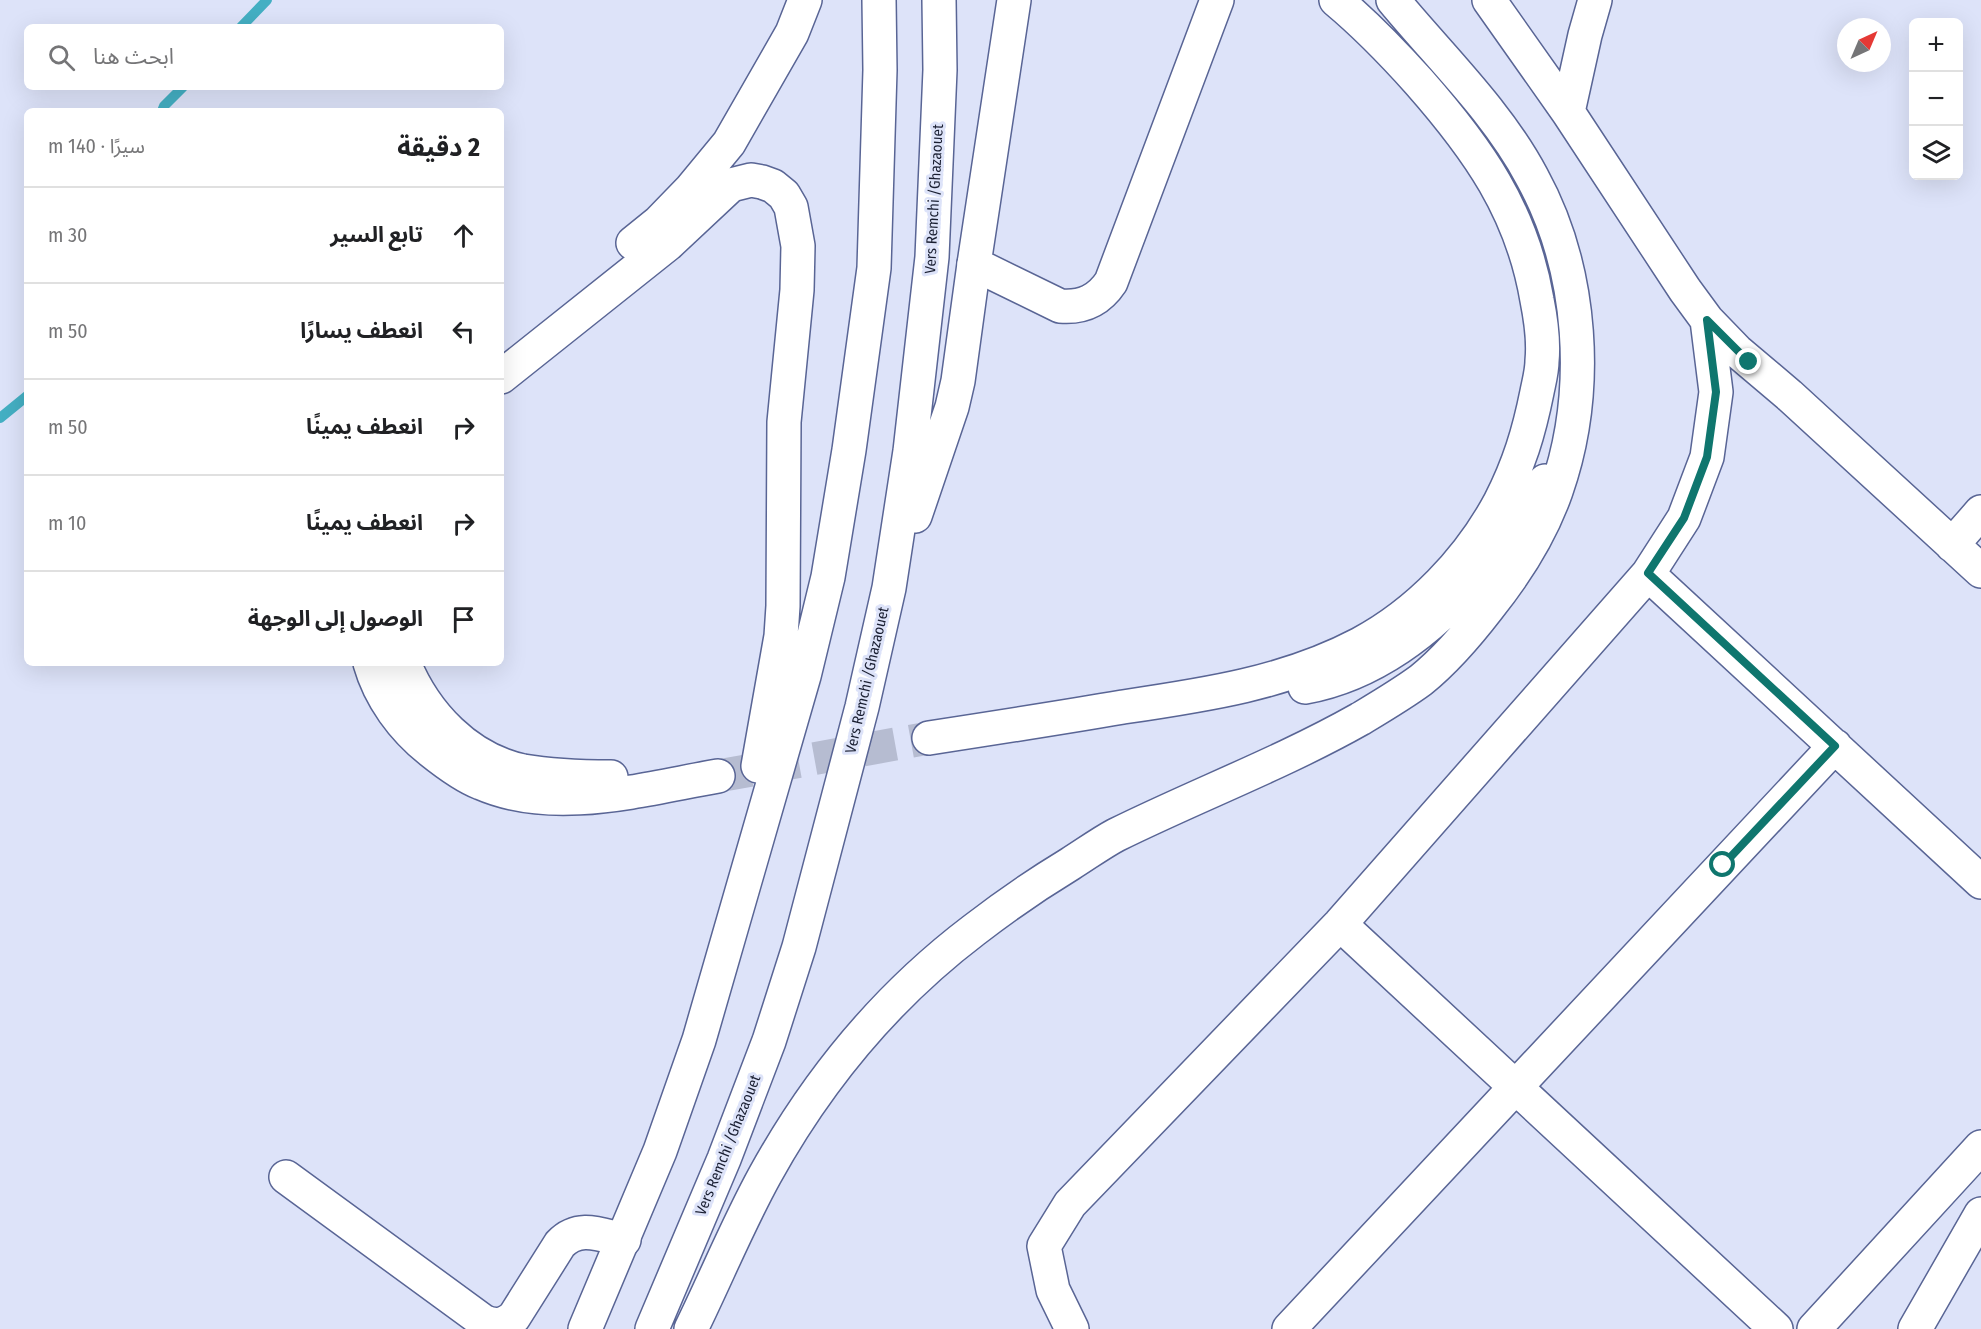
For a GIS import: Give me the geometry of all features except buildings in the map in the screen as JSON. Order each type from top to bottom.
[{"type":"main road","points":[[504,348],[659,222],[691,189],[729,143],[792,33],[805,0]]},
{"type":"main road","points":[[585,1329],[660,1151],[699,1040],[804,676],[828,577],[849,450],[874,268],[880,70],[879,0]]},
{"type":"main road","name":"Vers Remchi /Ghazaouet","points":[[652,1329],[724,1160],[769,1041],[789,979],[862,707],[889,588],[910,451],[932,257],[940,70],[939,0]]},
{"type":"main road","points":[[889,588],[952,407],[958,381],[1014,0]]},
{"type":"main road","points":[[929,738],[1222,692],[1315,664],[1392,626],[1460,561],[1491,519],[1516,471],[1532,418],[1542,362],[1541,322],[1532,267],[1517,226],[1479,154],[1449,115],[1399,60],[1336,0]]},
{"type":"main road","points":[[691,1329],[764,1177],[801,1114],[856,1040],[916,979],[972,932],[1036,885],[1113,837],[1317,742],[1422,679],[1462,642],[1504,588],[1533,542],[1555,493],[1568,449],[1574,400],[1578,357],[1574,312],[1564,256],[1551,219],[1532,177],[1507,136],[1393,0]]},
{"type":"main road","points":[[1489,0],[1568,112],[1707,320],[1737,351],[1789,395],[1981,571]]},
{"type":"main road","points":[[1573,0],[1584,35]]},
{"type":"main road","points":[[1568,112],[1584,35],[1595,0]]},
{"type":"main road","points":[[974,264],[1060,306],[1082,305],[1094,300],[1104,292],[1111,282],[1214,1]]},
{"type":"main road","points":[[504,375],[668,244],[731,185],[751,180],[762,182],[774,186],[784,195],[791,207],[795,224],[798,256],[784,422],[783,616],[729,931]]},
{"type":"main road","points":[[1072,1329],[1053,1290],[1044,1246],[1070,1204],[1340,924],[1648,573],[1684,518],[1707,457],[1716,392],[1707,320]]},
{"type":"main road","points":[[1222,692],[1292,689],[1323,683],[1353,673],[1382,659],[1443,613],[1475,577],[1568,449]]},
{"type":"main road","points":[[1952,545],[1981,512]]},
{"type":"main road","points":[[1648,573],[1981,882]]},
{"type":"main road","points":[[371,666],[384,697],[402,723],[423,745],[449,765],[481,784],[520,795],[555,799],[595,797],[718,776],[560,775],[522,770],[494,761],[465,744],[442,725],[424,703],[405,666]]},
{"type":"main road","points":[[1289,1329],[1835,746]]},
{"type":"main road","points":[[1340,924],[1776,1329]]},
{"type":"main road","points":[[1814,1329],[1981,1147]]},
{"type":"main road","points":[[286,1177],[491,1325],[508,1322],[514,1317],[566,1237],[585,1231],[624,1240]]},
{"type":"main road","points":[[1915,1329],[1981,1214]]},
{"type":"waterway","points":[[244,24],[267,0]]},
{"type":"waterway","points":[[163,108],[180,90]]},
{"type":"waterway","points":[[0,418],[24,398]]},
{"type":"tunnel","points":[[718,776],[929,738]]},
{"type":"route","points":[[1723,865],[1835,746],[1648,573],[1684,518],[1707,457],[1716,392],[1707,320],[1749,362]]}]
